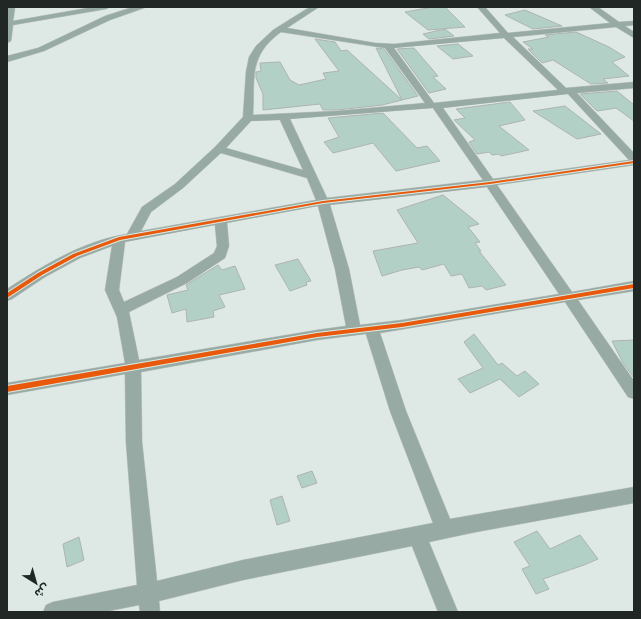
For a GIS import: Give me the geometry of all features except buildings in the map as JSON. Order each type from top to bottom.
[{"type":"street","points":[[7,41],[11,7]]},
{"type":"street","points":[[8,24],[44,16],[106,7]]},
{"type":"street","points":[[7,59],[50,46],[108,17],[131,8],[142,7]]},
{"type":"street","points":[[150,603],[134,442],[133,366],[121,310],[112,290],[125,238],[146,210],[179,186],[219,149],[248,118],[251,65],[256,50],[280,29],[315,7]]},
{"type":"street","points":[[481,7],[506,35],[566,91],[634,161]]},
{"type":"street","points":[[593,7],[634,36]]},
{"type":"street","points":[[280,29],[388,46],[634,23]]},
{"type":"street","points":[[388,46],[490,183],[634,393]]},
{"type":"street","points":[[248,118],[284,117],[485,101],[566,91],[634,85]]},
{"type":"street","points":[[284,117],[323,202],[342,269],[354,331]]},
{"type":"street","points":[[219,149],[311,176]]},
{"type":"street","points":[[7,296],[40,274],[75,255],[125,238],[221,222],[323,202],[490,183],[634,161]]},
{"type":"street","points":[[121,310],[182,280],[220,255],[223,246],[221,222]]},
{"type":"street","points":[[7,389],[317,335],[372,329],[569,298],[634,286]]},
{"type":"street","points":[[372,329],[398,411],[445,529]]},
{"type":"street","points":[[53,612],[150,603],[243,570],[417,536],[445,529],[581,507],[634,495]]},
{"type":"street","points":[[417,536],[448,612]]},
{"type":"cycle path","points":[[7,296],[40,274],[75,255],[119,239],[323,202],[490,183],[634,162]]},
{"type":"cycle path","points":[[7,389],[317,335],[402,325],[634,286]]}]
